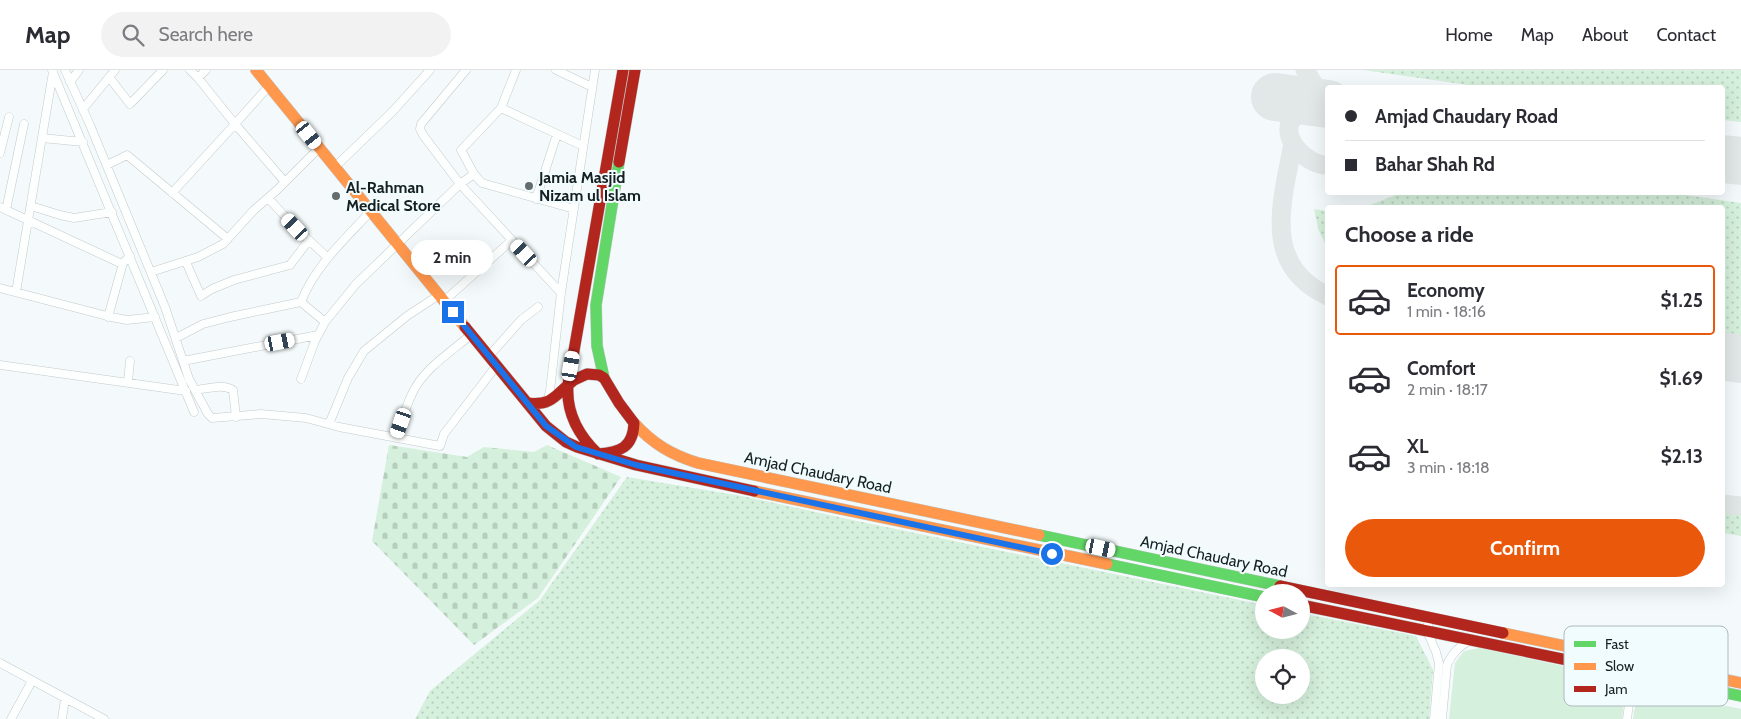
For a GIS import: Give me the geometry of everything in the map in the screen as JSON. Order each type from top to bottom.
[{"type":"main road","name":"Amjad Chaudary Road","points":[[256,70],[546,426],[576,447],[636,465],[780,497],[1255,595]]},
{"type":"main road","points":[[623,70],[568,385],[567,401],[573,422],[585,442],[598,454],[618,452],[627,446],[633,436],[634,422],[618,403],[604,378],[595,342],[594,325],[597,294],[635,70]]},
{"type":"main road","points":[[528,403],[539,405],[547,403],[574,380],[587,374],[599,375],[604,378]]},
{"type":"main road","name":"Amjad Chaudary Road","points":[[634,422],[646,436],[661,448],[696,462],[1564,646]]},
{"type":"main road","points":[[1310,607],[1564,660]]},
{"type":"main road","name":"Amjad Chaudary Road","points":[[1728,680],[1741,683]]},
{"type":"main road","points":[[1728,693],[1741,696]]},
{"type":"street","points":[[65,70],[166,307],[189,380],[212,418],[261,414],[306,418],[440,446],[444,434],[497,365]]},
{"type":"street","points":[[70,82],[79,70]]},
{"type":"street","points":[[83,109],[115,70]]},
{"type":"street","points":[[109,77],[130,104],[163,70]]},
{"type":"street","points":[[190,70],[285,182]]},
{"type":"street","points":[[198,78],[206,70]]},
{"type":"street","points":[[335,167],[393,111],[430,70]]},
{"type":"street","points":[[466,70],[422,124],[420,129],[422,135],[460,184],[562,292]]},
{"type":"street","points":[[516,70],[500,108],[461,150],[474,174],[482,183],[574,209]]},
{"type":"street","points":[[558,70],[592,87]]},
{"type":"street","points":[[547,403],[595,70]]},
{"type":"street","points":[[16,292],[53,71]]},
{"type":"street","points":[[53,71],[194,412]]},
{"type":"street","points":[[172,193],[269,86]]},
{"type":"street","points":[[500,108],[583,146]]},
{"type":"street","points":[[0,153],[9,117]]},
{"type":"street","points":[[24,124],[3,208],[122,264]]},
{"type":"street","points":[[536,199],[557,134]]},
{"type":"street","points":[[42,138],[83,142]]},
{"type":"street","points":[[151,272],[186,262],[214,250],[228,239],[254,210],[319,148]]},
{"type":"street","points":[[107,165],[127,155],[228,239]]},
{"type":"street","points":[[301,379],[325,322],[356,284],[460,184],[474,174]]},
{"type":"street","points":[[268,198],[328,258]]},
{"type":"street","points":[[31,206],[74,218],[112,212]]},
{"type":"street","points":[[301,302],[306,289],[328,258],[371,211]]},
{"type":"street","points":[[186,262],[201,296],[234,280],[290,265],[309,240]]},
{"type":"street","points":[[329,424],[348,378],[364,351],[407,316],[442,298],[512,240]]},
{"type":"street","points":[[108,317],[122,264],[130,256]]},
{"type":"street","points":[[0,288],[108,317],[127,320],[155,317]]},
{"type":"street","points":[[176,338],[203,324],[301,302]]},
{"type":"street","points":[[301,302],[325,322]]},
{"type":"street","points":[[489,356],[521,320],[538,307]]},
{"type":"street","points":[[396,438],[412,394],[420,381],[429,370],[472,334]]},
{"type":"street","points":[[183,361],[318,335]]},
{"type":"street","points":[[128,382],[130,362]]},
{"type":"street","points":[[0,365],[186,391]]},
{"type":"street","points":[[195,390],[223,386],[233,390],[236,416]]},
{"type":"street","points":[[1429,618],[1427,631],[1439,663],[1434,719]]},
{"type":"street","points":[[1442,719],[1447,665],[1456,651],[1470,640]]},
{"type":"street","points":[[0,663],[104,719]]},
{"type":"street","points":[[11,719],[32,681]]},
{"type":"street","points":[[62,719],[65,699]]},
{"type":"street","points":[[1627,719],[1629,706]]},
{"type":"green space","points":[[1363,70],[1741,70],[1741,122],[1725,120],[1725,85],[1469,85]]},
{"type":"green space","points":[[1396,195],[1685,195],[1741,203],[1741,336],[1725,334],[1725,205],[1370,205]]},
{"type":"green space","points":[[1314,209],[1325,211],[1325,244],[1319,231]]},
{"type":"green space","points":[[389,445],[467,457],[484,447],[534,452],[547,445],[621,477],[538,598],[474,645],[372,541]]},
{"type":"green space","points":[[627,477],[742,496],[1255,603],[1255,639],[1310,639],[1310,615],[1416,636],[1433,670],[1429,719],[415,719],[430,691],[540,600]]},
{"type":"green space","points":[[1725,511],[1741,513],[1741,536],[1725,533]]},
{"type":"green space","points":[[1480,648],[1564,666],[1564,706],[1624,706],[1622,719],[1449,719],[1455,663],[1464,651]]},
{"type":"green space","points":[[1635,706],[1727,706],[1741,709],[1741,719],[1633,719]]},
{"type":"taxiway","points":[[1305,70],[1318,91],[1325,97]]},
{"type":"taxiway","points":[[1325,106],[1298,114],[1290,124],[1289,132],[1291,140],[1303,155],[1325,165]]},
{"type":"taxiway","points":[[1293,143],[1282,208],[1281,229],[1284,249],[1292,267],[1307,283],[1325,294]]},
{"type":"taxiway","points":[[1725,504],[1741,506]]},
{"type":"runway","points":[[1275,97],[1325,104]]},
{"type":"runway","points":[[1725,159],[1741,161]]},
{"type":"runway","points":[[1725,356],[1741,359]]},
{"type":"traffic: fast","points":[[604,378],[597,346],[596,305],[619,162]]},
{"type":"traffic: fast","points":[[1039,535],[1271,584]]},
{"type":"traffic: fast","points":[[1107,564],[1255,595]]},
{"type":"traffic: fast","points":[[1728,693],[1741,696]]},
{"type":"traffic: slow","points":[[256,70],[465,327]]},
{"type":"traffic: slow","points":[[634,423],[663,448],[698,463],[1039,535]]},
{"type":"traffic: slow","points":[[754,491],[1107,564]]},
{"type":"traffic: slow","points":[[1503,633],[1564,646]]},
{"type":"traffic: slow","points":[[1728,680],[1741,683]]},
{"type":"traffic: jam","points":[[528,403],[546,402],[568,385],[623,70]]},
{"type":"traffic: jam","points":[[619,162],[635,70]]},
{"type":"traffic: jam","points":[[465,327],[546,426],[566,442],[636,465],[754,491]]},
{"type":"traffic: jam","points":[[587,374],[599,375],[604,378],[634,423],[631,438],[619,450],[598,454],[579,431],[571,414],[568,385],[587,374]]},
{"type":"traffic: jam","points":[[1310,592],[1503,633]]},
{"type":"traffic: jam","points":[[1310,607],[1564,659]]},
{"type":"place","name":"Jamia Masjid Nizam ul Islam","points":[[529,186]]},
{"type":"place","name":"Al-Rahman Medical Store","points":[[336,196]]},
{"type":"route","points":[[453,312],[546,426],[566,442],[576,447],[636,465],[1052,554]]}]
